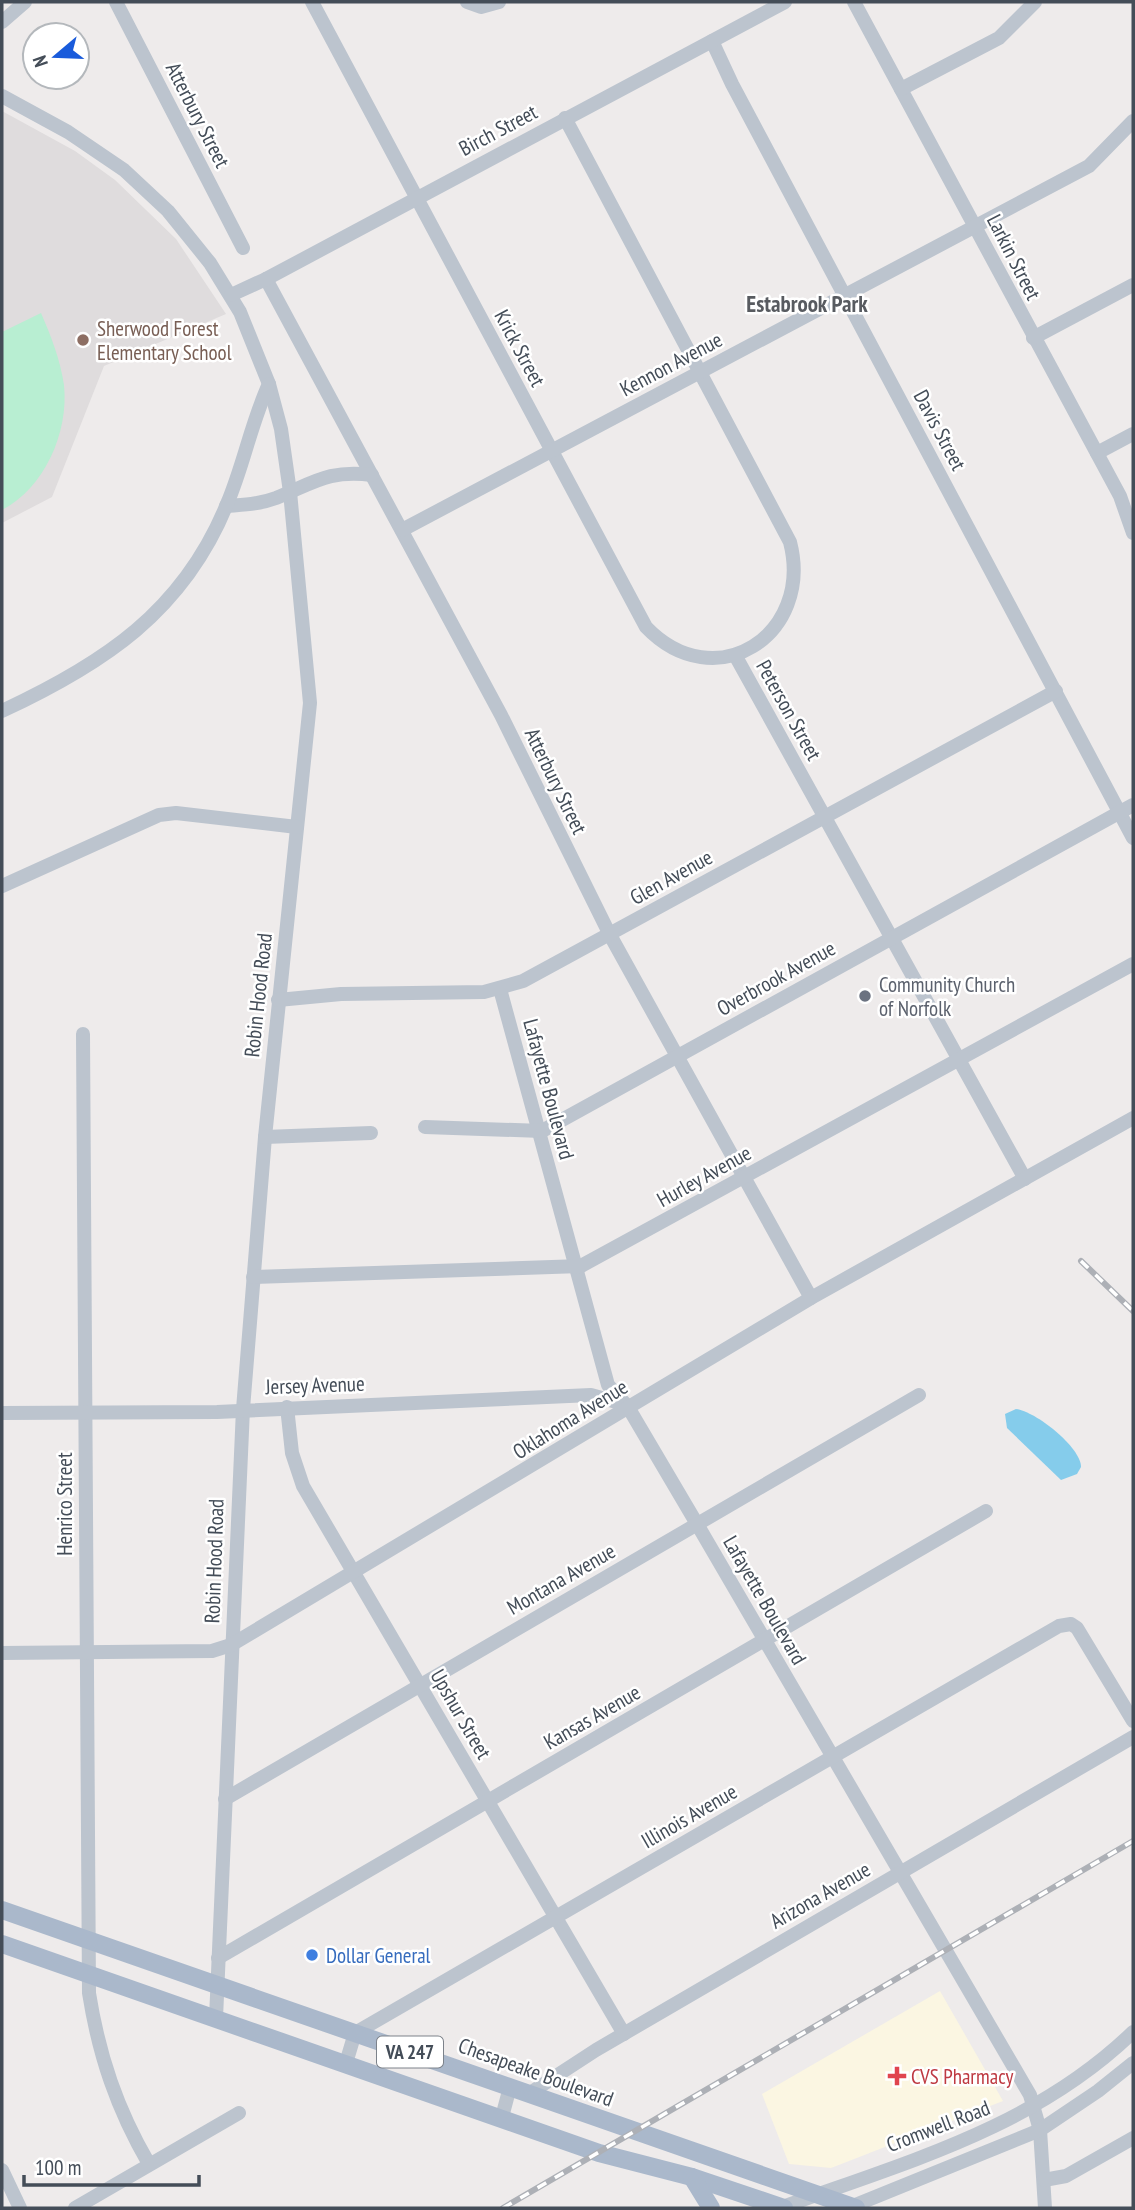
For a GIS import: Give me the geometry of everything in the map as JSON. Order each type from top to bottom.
[{"type":"main road","name":"Chesapeake Boulevard","points":[[2,1910],[852,2208]]},
{"type":"main road","name":"VA 247","points":[[2,1944],[599,2153],[692,2177],[782,2208]]},
{"type":"main road","points":[[692,2177],[701,2187],[711,2208]]},
{"type":"street","points":[[2,22],[25,2]]},
{"type":"street","name":"Atterbury Street","points":[[116,2],[243,248]]},
{"type":"street","name":"Krick Street","points":[[313,2],[646,627],[656,638],[678,650],[717,657],[735,655]]},
{"type":"street","points":[[467,2],[481,7],[499,2]]},
{"type":"street","name":"Birch Street","points":[[231,295],[266,279],[785,2]]},
{"type":"street","name":"Larkin Street","points":[[854,2],[1120,496],[1133,533]]},
{"type":"street","points":[[901,89],[999,37],[1035,2]]},
{"type":"street","name":"Davis Street","points":[[712,41],[1056,691],[1127,809],[1133,838]]},
{"type":"street","name":"Robin Hood Road","points":[[2,96],[99,151],[145,188],[190,236],[231,295],[269,384],[281,429],[290,492],[310,694],[265,1137],[243,1409],[216,2018]]},
{"type":"street","name":"Peterson Street","points":[[565,118],[780,522],[794,557],[793,590],[780,620],[755,646],[735,655],[1025,1180]]},
{"type":"street","name":"Kennon Avenue","points":[[402,530],[1089,166],[1133,121]]},
{"type":"street","name":"Atterbury Street","points":[[266,279],[529,770],[610,936],[811,1298]]},
{"type":"street","points":[[1033,338],[1133,285]]},
{"type":"street","points":[[2,711],[81,672],[133,633],[166,601],[196,563],[226,506],[269,384]]},
{"type":"street","points":[[1097,453],[1133,434]]},
{"type":"street","points":[[226,506],[258,503],[327,475],[354,472],[372,475]]},
{"type":"street","name":"Glen Avenue","points":[[278,1000],[341,994],[500,989],[523,981],[1056,691]]},
{"type":"street","name":"Overbrook Avenue","points":[[538,1132],[678,1058],[1127,809]]},
{"type":"street","points":[[2,886],[159,815],[176,813],[297,827]]},
{"type":"street","name":"Hurley Avenue","points":[[253,1277],[575,1267],[594,1260],[1133,964]]},
{"type":"street","name":"Lafayette Boulevard","points":[[500,989],[603,1371],[615,1395],[628,1407],[901,1872],[1035,2108],[1040,2130],[1045,2208]]},
{"type":"street","name":"Henrico Street","points":[[83,1034],[89,1974],[94,2028],[104,2070],[124,2119],[149,2164]]},
{"type":"street","name":"Oklahoma Avenue","points":[[2,1653],[212,1651],[232,1645],[811,1298],[1133,1118]]},
{"type":"street","points":[[425,1127],[538,1132]]},
{"type":"street","points":[[265,1137],[371,1133]]},
{"type":"street","name":"Jersey Avenue","points":[[2,1413],[218,1412],[591,1395],[628,1407]]},
{"type":"street","name":"Montana Avenue","points":[[225,1799],[919,1395]]},
{"type":"street","name":"Upshur Street","points":[[287,1407],[292,1452],[303,1486],[624,2034]]},
{"type":"street","name":"Kansas Avenue","points":[[218,1958],[986,1511]]},
{"type":"street","name":"Illinois Avenue","points":[[355,2033],[1059,1626],[1071,1624],[1094,1655],[1133,1721]]},
{"type":"street","name":"Arizona Avenue","points":[[530,2093],[624,2034],[1133,1737]]},
{"type":"street","name":"Cromwell Road","points":[[782,2208],[968,2139],[1035,2108],[1102,2061],[1133,2032]]},
{"type":"street","points":[[346,2063],[355,2033]]},
{"type":"street","name":"Cromwell Road","points":[[852,2208],[1040,2130],[1098,2091],[1133,2063]]},
{"type":"street","points":[[502,2118],[510,2087]]},
{"type":"street","points":[[75,2208],[239,2113]]},
{"type":"street","points":[[1044,2180],[1066,2176],[1133,2138]]},
{"type":"street","points":[[2,2170],[20,2208]]},
{"type":"shaded area","name":"Sherwood Forest Elementary School","points":[[2,111],[75,151],[115,180],[176,239],[226,314],[104,366],[52,497],[2,523]]},
{"type":"shaded area","points":[[940,1991],[1003,2101],[831,2168],[789,2164],[762,2094]]},
{"type":"green space","points":[[41,313],[55,348],[64,385],[62,422],[51,457],[41,473],[30,488],[2,510],[2,332]]},
{"type":"water","points":[[1016,1409],[1034,1416],[1065,1440],[1079,1459],[1081,1467],[1077,1474],[1061,1480],[1007,1428],[1005,1414]]},
{"type":"railway","points":[[1081,1261],[1133,1311]]},
{"type":"railway","points":[[503,2208],[1133,1841]]},
{"type":"place","name":"Sherwood Forest Elementary School","points":[[83,340]]},
{"type":"place","name":"Community Church of Norfolk","points":[[865,996]]},
{"type":"place","name":"Dollar General","points":[[312,1955]]},
{"type":"place","name":"CVS Pharmacy","points":[[897,2076]]},
{"type":"district","name":"Estabrook Park","points":[[807,303]]}]
